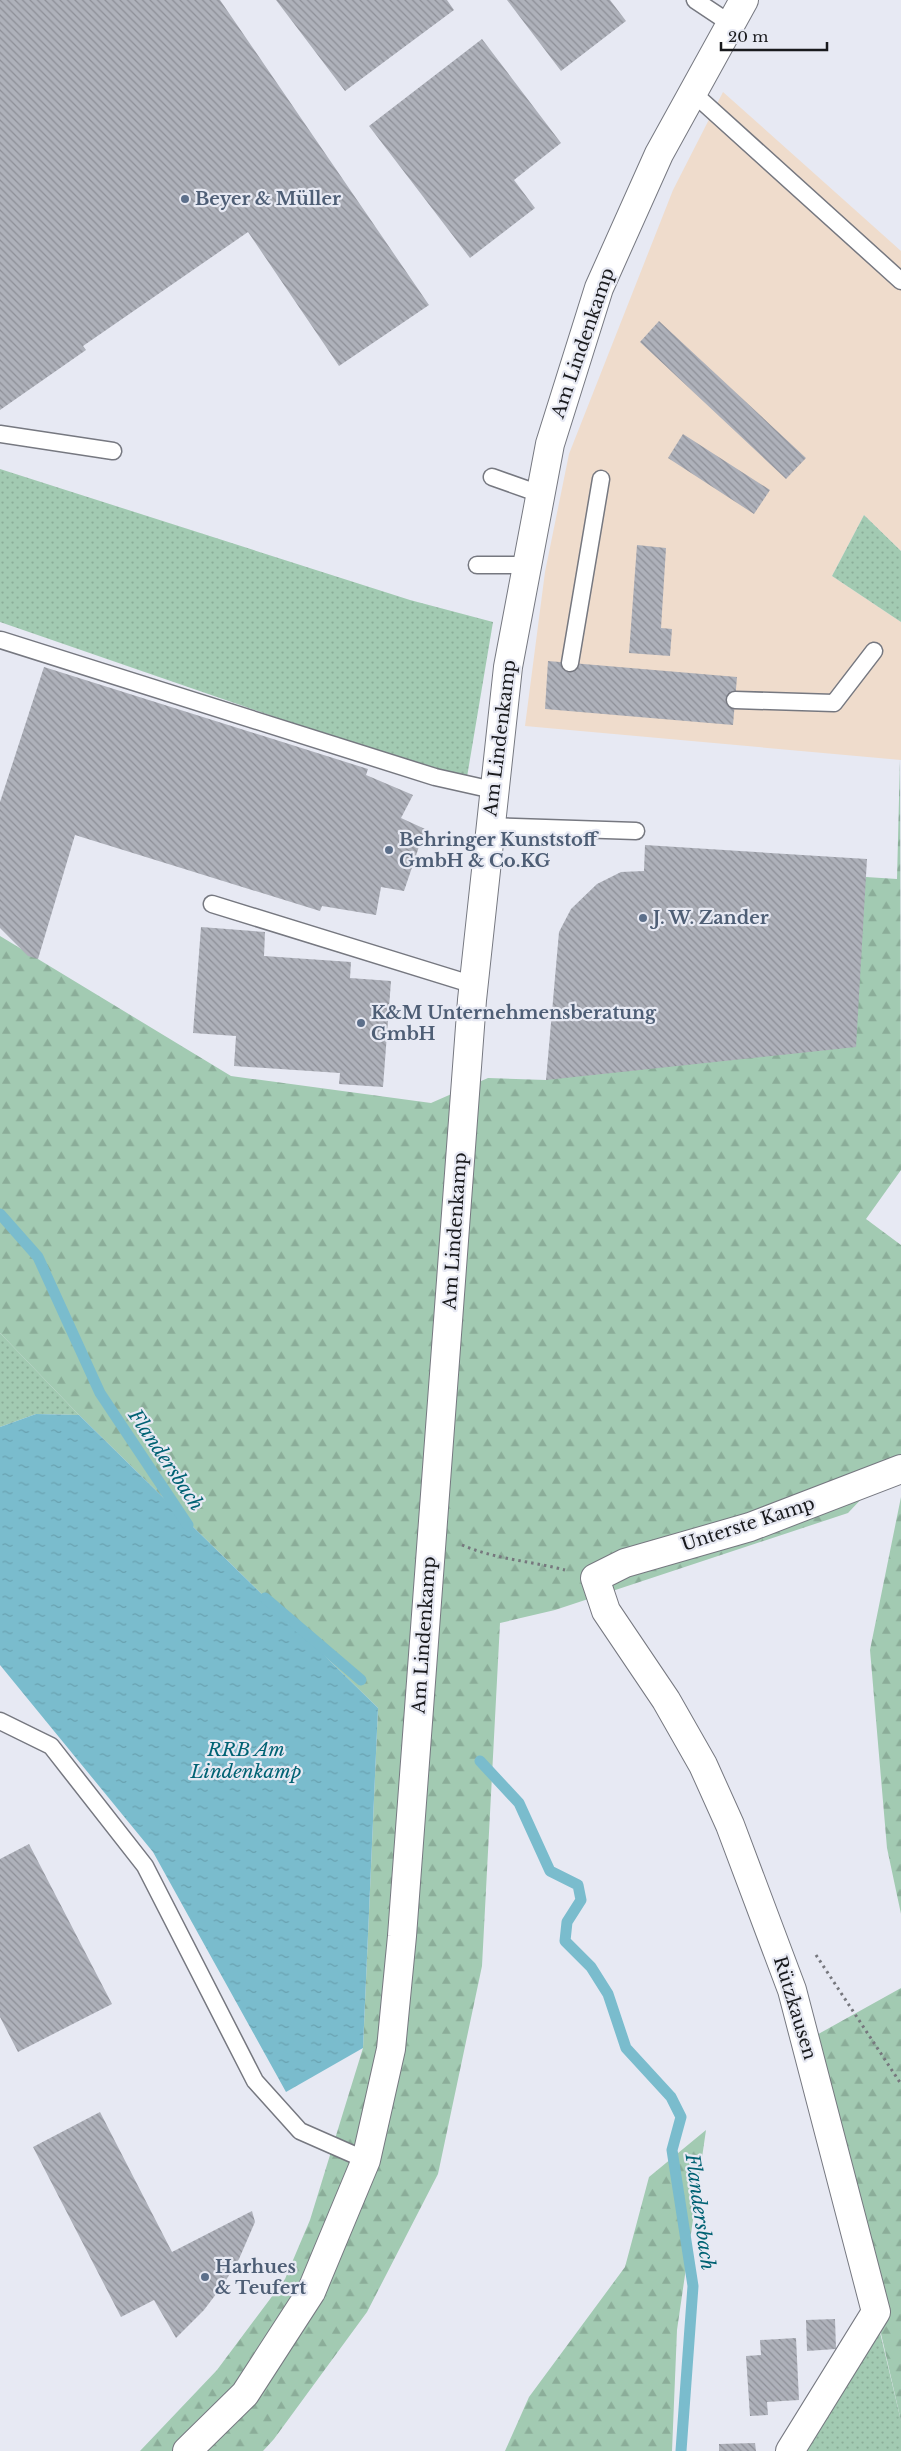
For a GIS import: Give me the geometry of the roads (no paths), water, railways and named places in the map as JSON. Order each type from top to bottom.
[{"type":"street","name":"Am Lindenkamp","points":[[187,2451],[244,2394],[311,2292],[366,2160],[391,2048],[402,1936],[474,985],[489,826],[508,667],[550,444],[599,288],[659,154],[744,0]]},
{"type":"street","name":"Unterste Kamp","points":[[595,1578],[625,1563],[750,1527],[901,1469]]},
{"type":"street","name":"Rützkausen","points":[[595,1578],[606,1611],[666,1700],[703,1765],[730,1825],[792,1990],[876,2312],[790,2451]]},
{"type":"lane","points":[[695,0],[731,24]]},
{"type":"lane","points":[[693,93],[901,281]]},
{"type":"lane","points":[[0,434],[113,450]]},
{"type":"lane","points":[[492,477],[540,494]]},
{"type":"lane","points":[[570,663],[601,479]]},
{"type":"lane","points":[[477,565],[527,565]]},
{"type":"lane","points":[[1,640],[434,777],[493,790]]},
{"type":"lane","points":[[735,700],[834,704],[874,652]]},
{"type":"lane","points":[[489,826],[636,831]]},
{"type":"lane","points":[[212,904],[474,985]]},
{"type":"lane","points":[[0,1721],[51,1746],[145,1866],[255,2081],[300,2131],[366,2160]]},
{"type":"water","name":"RRB Am Lindenkamp","points":[[36,1414],[79,1415],[378,1708],[363,2048],[286,2092],[153,1852],[0,1665],[0,1427]]},
{"type":"waterway","name":"Flandersbach","points":[[0,1214],[38,1257],[100,1393],[188,1525]]},
{"type":"waterway","name":"Flandersbach","points":[[265,1598],[361,1680]]},
{"type":"waterway","name":"Flandersbach","points":[[480,1761],[519,1803],[550,1871],[578,1885],[581,1900],[567,1922],[565,1941],[591,1967],[608,1994],[626,2048],[671,2097],[681,2117],[672,2150],[693,2286],[681,2451]]},
{"type":"place","name":"Beyer & Müller","points":[[185,199]]},
{"type":"place","name":"Behringer Kunststoff GmbH & Co.KG","points":[[389,850]]},
{"type":"place","name":"J. W. Zander","points":[[643,918]]},
{"type":"place","name":"K&M Unternehmensberatung GmbH","points":[[361,1023]]},
{"type":"place","name":"Harhues & Teufert","points":[[205,2277]]}]
